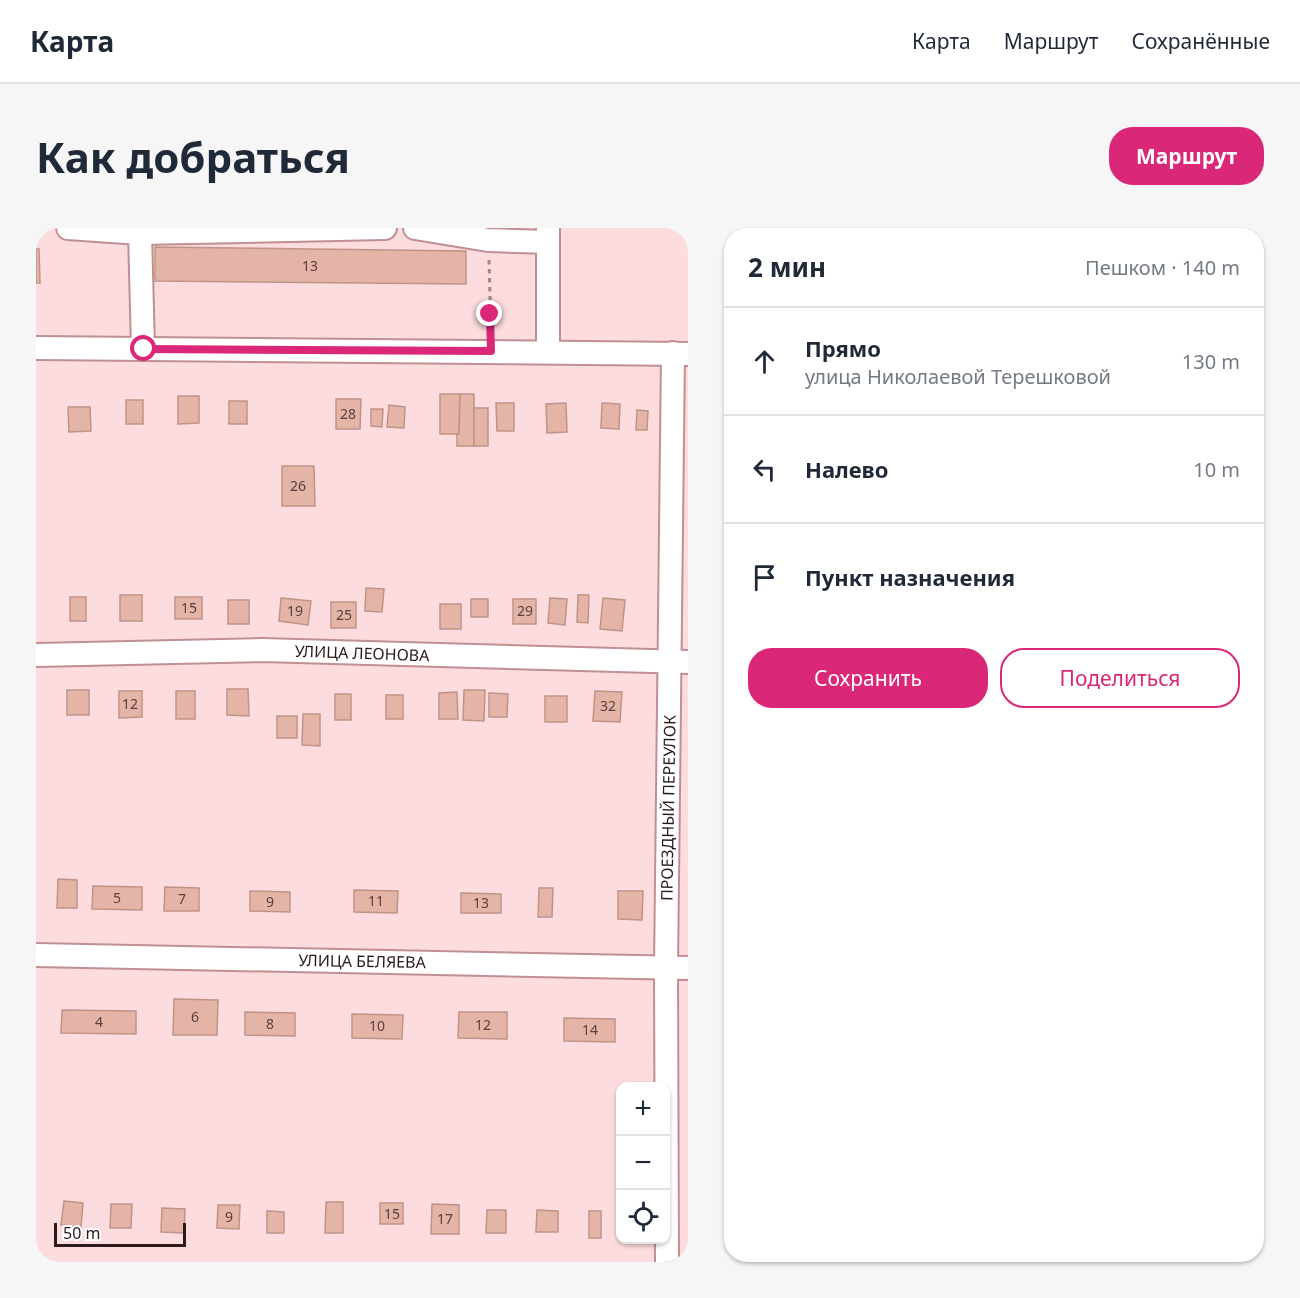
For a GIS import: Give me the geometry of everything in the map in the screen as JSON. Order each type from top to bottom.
[{"type":"street","points":[[68,228],[140,233],[386,228]]},
{"type":"street","points":[[415,228],[488,240],[548,235],[548,352]]},
{"type":"street","points":[[140,233],[144,349]]},
{"type":"street","points":[[36,348],[680,353]]},
{"type":"street","name":"ПРОЕЗДНЫЙ ПЕРЕУЛОК","points":[[667,1262],[677,968],[680,353]]},
{"type":"street","name":"УЛИЦА ЛЕОНОВА","points":[[36,655],[262,650],[679,662]]},
{"type":"street","name":"УЛИЦА БЕЛЯЕВА","points":[[36,955],[677,968]]},
{"type":"path","points":[[488,240],[491,351]]},
{"type":"building","points":[[155,247],[466,251],[466,284],[155,281]]},
{"type":"building","points":[[36,249],[39,249],[40,283],[36,283]]},
{"type":"building","points":[[440,394],[460,394],[459,434],[440,434]]},
{"type":"building","points":[[460,394],[474,394],[474,446],[457,446]]},
{"type":"building","points":[[178,396],[199,396],[199,423],[178,424]]},
{"type":"building","points":[[336,399],[361,399],[360,429],[336,429]]},
{"type":"building","points":[[126,400],[143,400],[143,424],[126,424]]},
{"type":"building","points":[[229,401],[247,401],[247,424],[229,424]]},
{"type":"building","points":[[496,403],[514,403],[514,431],[497,431]]},
{"type":"building","points":[[566,403],[567,432],[547,433],[546,404]]},
{"type":"building","points":[[602,403],[620,404],[619,429],[601,428]]},
{"type":"building","points":[[389,405],[405,407],[404,428],[387,427]]},
{"type":"building","points":[[68,407],[90,407],[91,431],[69,432]]},
{"type":"building","points":[[474,408],[488,408],[488,446],[474,446]]},
{"type":"building","points":[[371,409],[383,409],[382,427],[371,426]]},
{"type":"building","points":[[637,410],[648,411],[647,430],[636,430]]},
{"type":"building","points":[[282,466],[314,466],[315,506],[282,506]]},
{"type":"building","points":[[366,588],[384,589],[382,612],[365,611]]},
{"type":"building","points":[[120,595],[142,595],[142,621],[120,621]]},
{"type":"building","points":[[578,595],[589,595],[588,623],[577,622]]},
{"type":"building","points":[[70,597],[86,597],[86,621],[70,621]]},
{"type":"building","points":[[175,597],[202,597],[202,619],[175,619]]},
{"type":"building","points":[[281,598],[311,601],[308,625],[279,621]]},
{"type":"building","points":[[550,598],[567,599],[565,625],[548,623]]},
{"type":"building","points":[[603,598],[625,600],[622,631],[600,629]]},
{"type":"building","points":[[471,599],[488,599],[488,617],[471,617]]},
{"type":"building","points":[[513,599],[536,599],[536,624],[513,624]]},
{"type":"building","points":[[228,600],[249,600],[249,624],[228,624]]},
{"type":"building","points":[[331,602],[356,602],[356,628],[331,628]]},
{"type":"building","points":[[440,604],[461,604],[461,629],[440,629]]},
{"type":"building","points":[[227,689],[248,689],[249,716],[227,715]]},
{"type":"building","points":[[67,690],[89,690],[89,715],[67,715]]},
{"type":"building","points":[[464,690],[485,690],[484,721],[463,720]]},
{"type":"building","points":[[119,691],[142,691],[142,717],[119,718]]},
{"type":"building","points":[[176,691],[195,691],[195,719],[176,719]]},
{"type":"building","points":[[595,691],[622,692],[620,722],[593,721]]},
{"type":"building","points":[[457,692],[458,719],[439,719],[439,693]]},
{"type":"building","points":[[489,693],[508,694],[507,717],[489,717]]},
{"type":"building","points":[[335,694],[351,694],[351,720],[335,720]]},
{"type":"building","points":[[386,695],[403,695],[403,719],[386,719]]},
{"type":"building","points":[[545,696],[567,696],[567,722],[545,722]]},
{"type":"building","points":[[303,714],[320,714],[320,746],[302,745]]},
{"type":"building","points":[[277,716],[297,716],[297,738],[277,738]]},
{"type":"building","points":[[58,879],[77,880],[77,908],[57,908]]},
{"type":"building","points":[[93,886],[142,887],[142,910],[92,909]]},
{"type":"building","points":[[165,887],[199,888],[199,911],[164,911]]},
{"type":"building","points":[[539,888],[553,888],[552,917],[538,917]]},
{"type":"building","points":[[354,890],[398,891],[397,913],[354,912]]},
{"type":"building","points":[[250,891],[290,892],[290,912],[250,911]]},
{"type":"building","points":[[618,891],[643,891],[642,920],[618,919]]},
{"type":"building","points":[[461,893],[501,894],[501,913],[461,913]]},
{"type":"building","points":[[174,999],[218,1000],[217,1035],[173,1035]]},
{"type":"building","points":[[62,1010],[136,1011],[136,1034],[61,1033]]},
{"type":"building","points":[[245,1012],[295,1013],[295,1036],[245,1035]]},
{"type":"building","points":[[459,1012],[507,1012],[507,1039],[458,1038]]},
{"type":"building","points":[[352,1014],[403,1015],[402,1039],[352,1038]]},
{"type":"building","points":[[564,1018],[615,1019],[615,1042],[564,1041]]},
{"type":"building","points":[[64,1201],[83,1203],[81,1227],[61,1225]]},
{"type":"building","points":[[326,1202],[343,1202],[343,1233],[325,1233]]},
{"type":"building","points":[[380,1203],[403,1203],[403,1224],[380,1224]]},
{"type":"building","points":[[111,1204],[132,1204],[131,1228],[110,1228]]},
{"type":"building","points":[[432,1204],[459,1205],[459,1234],[431,1234]]},
{"type":"building","points":[[218,1205],[240,1205],[239,1229],[217,1228]]},
{"type":"building","points":[[162,1208],[185,1209],[184,1233],[161,1232]]},
{"type":"building","points":[[487,1210],[506,1210],[506,1233],[486,1233]]},
{"type":"building","points":[[537,1210],[558,1211],[558,1232],[536,1232]]},
{"type":"building","points":[[267,1211],[284,1212],[284,1233],[267,1233]]},
{"type":"building","points":[[589,1211],[601,1211],[601,1238],[589,1238]]},
{"type":"route","points":[[144,349],[491,351],[490,314]]}]
